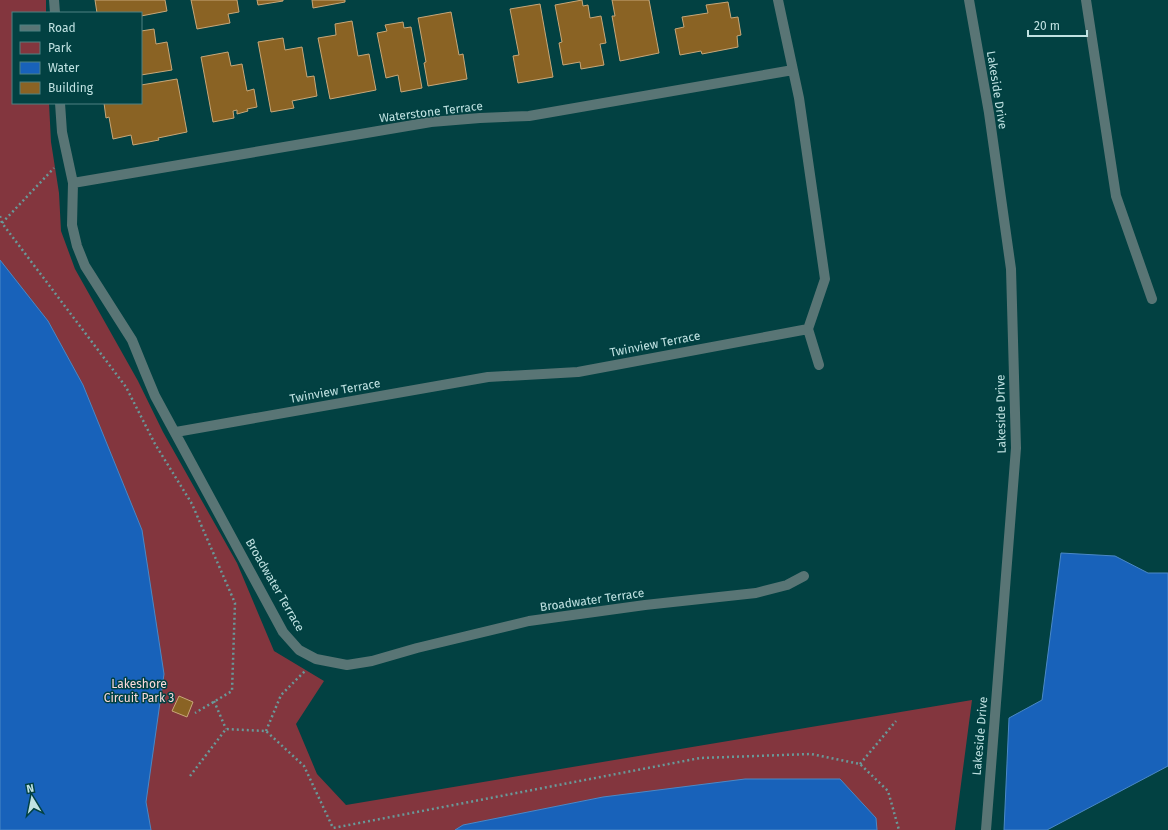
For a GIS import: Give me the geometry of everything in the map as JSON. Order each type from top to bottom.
[{"type":"street","points":[[54,0],[55,12]]},
{"type":"street","points":[[778,0],[799,98],[825,279],[808,329],[819,365]]},
{"type":"street","name":"Lakeside Drive","points":[[969,0],[988,113],[1011,269],[1016,448],[986,830]]},
{"type":"street","points":[[1086,0],[1116,196],[1152,298]]},
{"type":"street","name":"Waterstone Terrace","points":[[73,184],[431,122],[529,116],[793,70]]},
{"type":"street","name":"Broadwater Terrace","points":[[60,104],[62,132],[73,184],[72,225],[77,246],[85,266],[132,340],[155,396],[176,432],[283,632],[299,650],[316,660],[347,665],[372,662],[417,648],[529,621],[645,605],[756,593],[787,585],[804,576]]},
{"type":"street","name":"Twinview Terrace","points":[[176,432],[488,377],[578,372],[808,329]]},
{"type":"path","points":[[2,223],[67,154]]},
{"type":"path","points":[[0,216],[2,223],[126,387],[155,444],[195,511],[236,603],[232,691],[195,713]]},
{"type":"path","points":[[266,731],[281,695],[316,660]]},
{"type":"path","points":[[214,701],[226,729]]},
{"type":"path","points":[[860,764],[896,722]]},
{"type":"path","points":[[226,729],[266,731],[304,766],[333,829],[700,758],[811,754],[860,764],[888,791],[899,830]]},
{"type":"path","points":[[190,776],[226,729]]},
{"type":"green space","name":"Lakeshore Circuit Park 3","points":[[0,0],[46,0],[46,12],[12,12],[12,104],[49,104],[51,142],[59,193],[61,231],[75,269],[138,381],[163,432],[237,563],[274,651],[324,681],[296,724],[317,774],[346,805],[972,700],[955,830],[0,830]]},
{"type":"water","points":[[0,260],[48,321],[83,385],[142,530],[164,674],[146,802],[151,830],[0,830]]},
{"type":"water","points":[[1061,553],[1115,556],[1148,573],[1168,573],[1168,766],[1047,830],[1004,830],[1009,718],[1042,700]]},
{"type":"water","points":[[745,779],[840,779],[876,818],[877,830],[455,830],[463,825],[603,797]]},
{"type":"building","points":[[95,0],[165,0],[167,11],[142,16],[142,12],[97,12]]},
{"type":"building","points":[[191,0],[237,0],[239,12],[228,14],[230,23],[197,29]]},
{"type":"building","points":[[257,0],[283,0],[283,1],[258,5]]},
{"type":"building","points":[[312,0],[345,0],[345,2],[313,8]]},
{"type":"building","points":[[582,0],[583,6],[588,5],[590,18],[601,16],[606,43],[600,44],[604,65],[581,69],[580,62],[563,65],[559,43],[562,42],[555,5]]},
{"type":"building","points":[[612,0],[649,0],[659,53],[620,61],[612,16],[615,16]]},
{"type":"building","points":[[728,2],[731,18],[738,17],[741,35],[737,36],[738,47],[702,54],[701,51],[680,55],[675,29],[684,27],[682,17],[708,13],[706,5]]},
{"type":"building","points":[[540,4],[553,77],[518,83],[513,56],[519,55],[510,9]]},
{"type":"building","points":[[451,12],[459,55],[463,54],[467,79],[428,86],[424,63],[426,62],[418,18]]},
{"type":"building","points":[[352,21],[358,56],[369,54],[376,90],[330,99],[318,38],[336,35],[335,24]]},
{"type":"building","points":[[403,22],[404,28],[411,27],[422,88],[401,92],[398,75],[386,78],[377,33],[387,31],[385,25]]},
{"type":"building","points":[[154,29],[156,44],[167,42],[172,70],[142,75],[142,31]]},
{"type":"building","points":[[283,38],[285,50],[302,47],[307,77],[314,76],[317,96],[292,101],[294,108],[271,112],[258,42]]},
{"type":"building","points":[[228,52],[231,66],[242,64],[247,91],[254,89],[257,107],[247,109],[248,111],[237,114],[237,110],[233,111],[234,118],[213,122],[201,57]]},
{"type":"building","points":[[177,79],[187,132],[158,138],[159,140],[133,145],[131,135],[113,139],[109,117],[106,118],[104,104],[142,104],[142,85]]},
{"type":"building","points":[[179,696],[193,702],[187,717],[172,711]]}]
